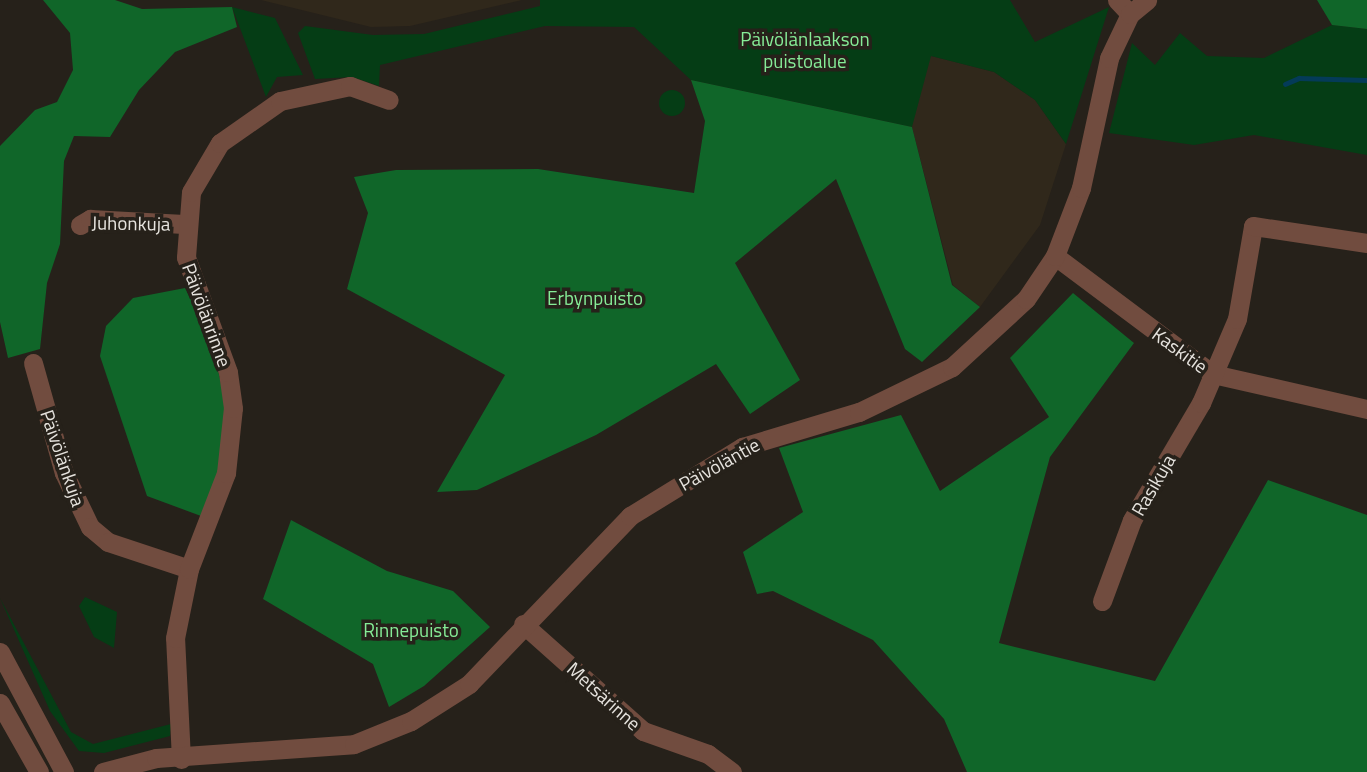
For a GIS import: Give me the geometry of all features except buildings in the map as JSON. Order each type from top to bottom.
[{"type":"street","name":"Päivöläntie","points":[[103,772],[156,758],[251,763],[354,744],[411,721],[469,684],[523,624],[630,516],[742,447],[859,412],[952,367],[1026,299],[1055,256],[1081,188],[1108,58],[1124,7],[1147,0]]},
{"type":"street","name":"Päivölänrinne","points":[[181,759],[176,638],[190,569],[226,472],[233,408],[228,372],[192,286],[184,224],[209,157],[254,114],[291,97],[350,86],[389,100]]},
{"type":"street","name":"Juhonkuja","points":[[80,225],[90,219],[184,224]]},
{"type":"street","name":"Rasikuja","points":[[1102,601],[1132,520],[1213,374],[1237,319],[1253,226],[1367,243]]},
{"type":"street","name":"Kaskitie","points":[[1055,256],[1213,374],[1367,409]]},
{"type":"street","name":"Päivölänkuja","points":[[33,363],[64,474],[90,527],[108,542],[190,569]]},
{"type":"street","name":"Metsärinne","points":[[523,624],[643,732],[708,754],[732,772]]},
{"type":"street","points":[[0,652],[64,772]]},
{"type":"street","points":[[0,703],[39,772]]},
{"type":"street","name":"Päivöläntie","points":[[152,772],[181,759]]},
{"type":"shaded area","points":[[261,0],[522,0],[410,26],[371,27]]},
{"type":"shaded area","points":[[861,38],[994,72],[1035,100],[1066,144],[1040,225],[980,307],[953,285],[912,127],[843,109]]},
{"type":"green space","points":[[43,0],[115,0],[142,9],[232,7],[237,27],[175,52],[139,90],[110,137],[74,136],[64,161],[60,244],[47,283],[40,349],[8,358],[0,322],[0,146],[35,110],[57,102],[73,70],[70,33]]},
{"type":"green space","name":"Päivölänlaakson puistoalue","points":[[540,0],[1010,0],[1035,42],[1109,7],[1066,144],[1035,100],[994,72],[931,56],[912,127],[691,80],[634,27],[545,26],[380,65],[379,86],[352,77],[315,79],[298,33],[305,26],[373,35],[424,34],[540,6]]},
{"type":"green space","points":[[1317,0],[1367,0],[1367,29],[1332,25]]},
{"type":"green space","points":[[232,7],[275,18],[303,75],[277,77],[266,97]]},
{"type":"green space","points":[[1332,25],[1367,29],[1367,155],[1254,135],[1194,145],[1109,133],[1132,43],[1155,65],[1180,33],[1207,56],[1264,58]]},
{"type":"green space","name":"Erbynpuisto","points":[[691,80],[912,127],[952,285],[980,307],[922,362],[905,349],[836,179],[735,263],[800,380],[750,414],[716,364],[596,435],[477,490],[437,492],[505,375],[347,289],[368,213],[354,177],[396,170],[538,169],[694,193],[705,121]]},
{"type":"green space","points":[[672,90],[682,93],[685,103],[682,113],[672,116],[662,113],[659,103],[662,93]]},
{"type":"green space","points":[[185,288],[212,343],[226,406],[217,479],[201,516],[147,496],[100,356],[106,326],[133,298]]},
{"type":"green space","points":[[1073,293],[1134,343],[1050,457],[999,643],[1155,681],[1268,480],[1367,515],[1367,772],[967,772],[944,719],[873,640],[773,591],[757,594],[743,552],[803,512],[779,448],[901,415],[940,491],[1049,417],[1010,358]]},
{"type":"green space","name":"Rinnepuisto","points":[[291,520],[387,571],[453,591],[490,627],[424,686],[389,707],[373,664],[263,599]]},
{"type":"green space","points":[[85,597],[117,612],[114,648],[94,637],[79,606]]},
{"type":"green space","points":[[0,598],[71,732],[93,744],[171,724],[170,736],[104,753],[79,751],[50,711]]},
{"type":"waterway","points":[[1285,84],[1299,78],[1367,80]]}]
